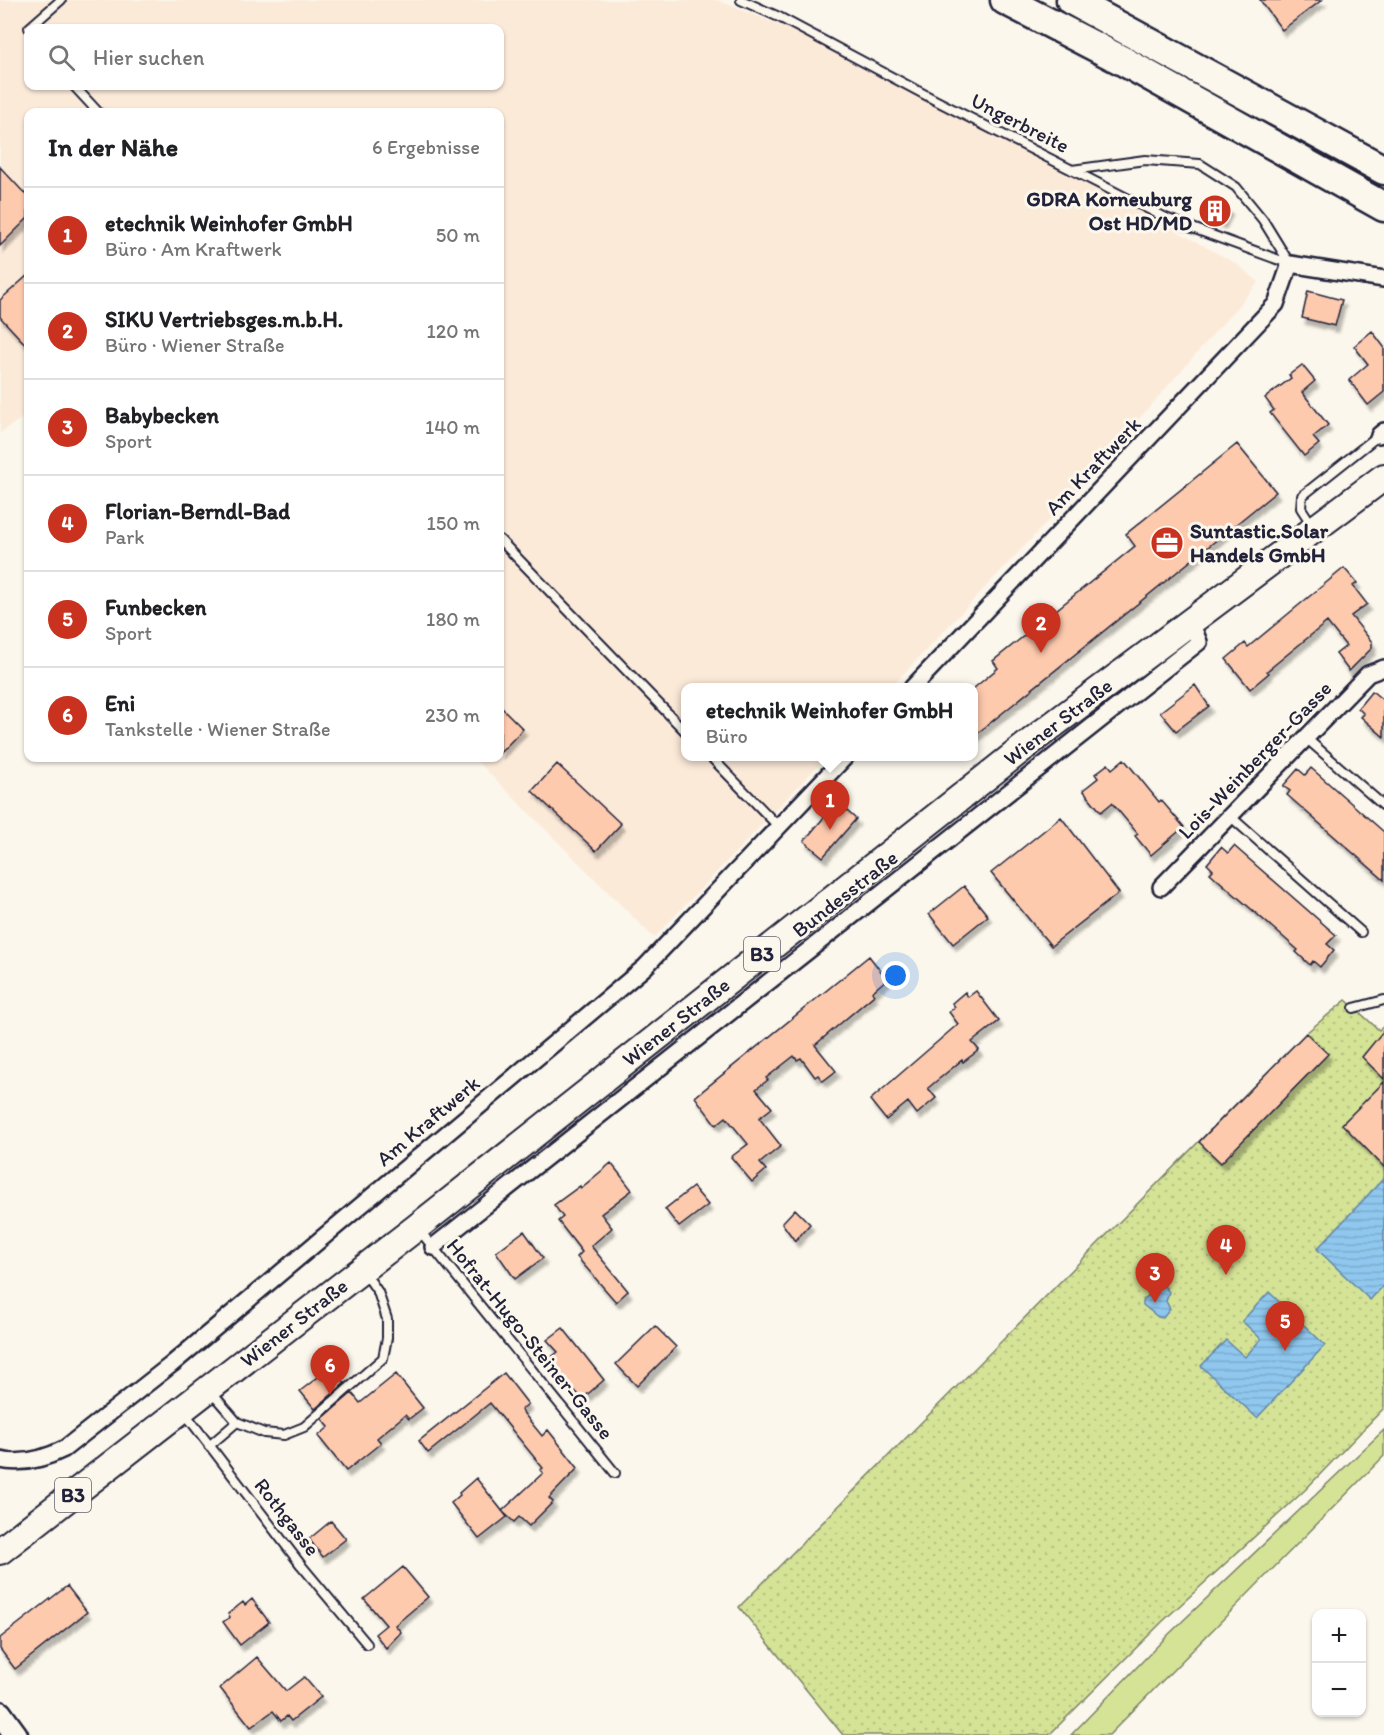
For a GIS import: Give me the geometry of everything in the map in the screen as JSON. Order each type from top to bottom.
[{"type":"highway","points":[[1005,0],[1123,61],[1384,207]]},
{"type":"highway","points":[[1071,0],[1384,170]]},
{"type":"main road","name":"Wiener Straße","points":[[0,1551],[417,1227],[1049,743],[1191,622],[1384,477]]},
{"type":"street","points":[[1290,264],[1384,279]]},
{"type":"street","name":"Am Kraftwerk","points":[[916,683],[1276,304],[1290,264]]},
{"type":"street","name":"Lois-Weinberger-Gasse","points":[[1161,887],[1368,674],[1384,668]]},
{"type":"street","name":"Bundesstraße","points":[[433,1247],[1049,743]]},
{"type":"street","name":"Am Kraftwerk","points":[[0,1460],[28,1461],[53,1455],[64,1449],[172,1364],[645,967],[841,761]]},
{"type":"street","points":[[0,1713],[16,1735]]},
{"type":"lane","points":[[35,24],[61,0]]},
{"type":"lane","name":"Ungerbreite","points":[[741,0],[779,17],[1168,219],[1290,264]]},
{"type":"lane","points":[[78,90],[94,108]]},
{"type":"lane","points":[[1072,170],[1145,160],[1200,164],[1236,187],[1263,220],[1290,264]]},
{"type":"lane","points":[[1314,529],[1301,508],[1302,495],[1382,433]]},
{"type":"lane","points":[[504,544],[681,727]]},
{"type":"lane","points":[[1306,738],[1384,806]]},
{"type":"lane","points":[[715,761],[779,827]]},
{"type":"lane","points":[[1230,816],[1361,932]]},
{"type":"lane","points":[[1354,1008],[1384,1000]]},
{"type":"lane","name":"Hofrat-Hugo-Steiner-Gasse","points":[[417,1227],[615,1473]]},
{"type":"lane","points":[[208,1389],[237,1422],[264,1433],[284,1435],[304,1427],[383,1358],[387,1338],[387,1319],[378,1292],[362,1270]]},
{"type":"lane","name":"Rothgasse","points":[[182,1409],[301,1565],[368,1644]]},
{"type":"lane","points":[[209,1446],[237,1422]]},
{"type":"shaded area","points":[[0,0],[717,0],[795,31],[1102,190],[1235,263],[1259,282],[1068,500],[895,683],[681,683],[681,761],[822,761],[654,938],[478,762],[504,762],[504,108],[24,108],[24,417],[0,433]]},
{"type":"green space","points":[[1346,1000],[1379,1030],[1384,1026],[1384,1408],[1305,1490],[1162,1622],[1049,1735],[843,1735],[739,1607],[1306,1033]]},
{"type":"green space","points":[[1384,1430],[1384,1456],[1109,1735],[1071,1735],[1169,1634]]},
{"type":"water","points":[[1384,1178],[1384,1285],[1370,1300],[1317,1249]]},
{"type":"water","points":[[1163,1285],[1169,1292],[1166,1301],[1170,1309],[1163,1318],[1158,1317],[1143,1305],[1143,1301],[1157,1286]]},
{"type":"water","points":[[1269,1292],[1325,1345],[1257,1418],[1201,1366],[1226,1340],[1245,1357],[1261,1339],[1242,1321]]},
{"type":"building","points":[[1260,0],[1322,0],[1282,30]]},
{"type":"building","points":[[0,167],[24,193],[24,222],[0,246]]},
{"type":"building","name":"GDRA Korneuburg Ost HD/MD","points":[[1208,199],[1229,209],[1222,223],[1201,212]]},
{"type":"building","points":[[24,279],[24,343],[0,317],[0,300]]},
{"type":"building","points":[[1308,291],[1342,300],[1335,326],[1302,318]]},
{"type":"building","points":[[1372,331],[1384,347],[1384,392],[1368,405],[1349,380],[1368,364],[1354,346]]},
{"type":"building","points":[[1302,365],[1315,381],[1302,392],[1328,425],[1313,437],[1319,444],[1304,456],[1270,413],[1274,410],[1265,398],[1291,378],[1289,375]]},
{"type":"building","points":[[1237,444],[1276,492],[978,733],[978,685],[998,668],[993,661],[1135,546],[1126,534]]},
{"type":"building","points":[[1344,568],[1357,583],[1353,586],[1367,604],[1351,616],[1372,642],[1372,648],[1349,671],[1336,654],[1346,646],[1327,622],[1267,671],[1269,673],[1250,689],[1226,659],[1245,643],[1248,647]]},
{"type":"building","points":[[1195,685],[1209,706],[1176,731],[1160,712]]},
{"type":"building","points":[[1372,691],[1384,701],[1384,737],[1361,717],[1364,714],[1358,708]]},
{"type":"building","points":[[504,710],[523,729],[504,749]]},
{"type":"building","points":[[1124,759],[1159,802],[1161,800],[1184,827],[1151,855],[1135,836],[1138,834],[1112,803],[1101,812],[1083,790],[1098,778],[1095,774],[1108,764],[1112,769]]},
{"type":"building","points":[[557,764],[621,824],[596,851],[532,791]]},
{"type":"building","points":[[1311,768],[1384,832],[1384,880],[1287,795],[1290,791],[1283,786],[1298,769],[1305,775]]},
{"type":"building","points":[[837,802],[856,819],[823,857],[804,841]]},
{"type":"building","points":[[1061,817],[1119,893],[1051,946],[991,873]]},
{"type":"building","points":[[1234,846],[1336,935],[1327,944],[1334,950],[1320,967],[1313,961],[1310,965],[1296,952],[1298,950],[1210,873],[1213,870],[1207,864],[1221,847],[1228,853]]},
{"type":"building","points":[[964,886],[988,916],[953,944],[929,914]]},
{"type":"building","points":[[869,956],[887,979],[872,992],[874,995],[815,1045],[836,1071],[823,1081],[818,1075],[815,1077],[801,1058],[797,1060],[794,1056],[756,1089],[772,1108],[759,1118],[781,1146],[760,1163],[766,1170],[752,1182],[731,1157],[748,1144],[726,1117],[716,1125],[695,1097]]},
{"type":"building","points":[[976,991],[999,1021],[972,1042],[979,1050],[963,1062],[962,1060],[928,1088],[936,1098],[917,1114],[908,1102],[886,1120],[870,1100],[958,1024],[949,1012],[955,1007],[952,1003],[965,992],[968,997]]},
{"type":"building","points":[[1384,1030],[1384,1079],[1362,1057]]},
{"type":"building","points":[[1306,1033],[1328,1054],[1221,1163],[1199,1142]]},
{"type":"building","points":[[1384,1082],[1384,1167],[1342,1124]]},
{"type":"building","points":[[611,1163],[632,1190],[601,1214],[612,1228],[591,1246],[628,1291],[616,1302],[577,1257],[582,1252],[558,1221],[563,1217],[554,1205],[580,1186],[581,1188]]},
{"type":"building","points":[[693,1187],[708,1205],[679,1227],[665,1209]]},
{"type":"building","points":[[795,1209],[810,1224],[795,1241],[782,1223]]},
{"type":"building","points":[[524,1231],[543,1258],[515,1279],[496,1252]]},
{"type":"building","points":[[655,1326],[676,1347],[637,1386],[616,1364]]},
{"type":"building","points":[[563,1328],[604,1380],[582,1399],[567,1381],[564,1384],[546,1361],[558,1352],[547,1340]]},
{"type":"building","points":[[331,1367],[345,1383],[315,1409],[300,1391]]},
{"type":"building","points":[[504,1373],[528,1404],[521,1410],[542,1436],[548,1430],[578,1468],[549,1498],[553,1502],[529,1526],[519,1517],[514,1522],[502,1511],[543,1473],[540,1470],[543,1468],[490,1403],[428,1453],[419,1441]]},
{"type":"building","points":[[396,1374],[423,1408],[409,1419],[405,1415],[377,1438],[381,1443],[346,1471],[318,1436],[329,1427],[322,1419],[352,1393],[360,1403]]},
{"type":"building","points":[[476,1478],[507,1517],[479,1539],[451,1503]]},
{"type":"building","points":[[331,1521],[346,1539],[323,1557],[309,1539]]},
{"type":"building","points":[[403,1567],[428,1597],[395,1625],[401,1632],[386,1648],[375,1634],[386,1625],[364,1599]]},
{"type":"building","points":[[67,1586],[87,1612],[15,1669],[0,1649],[0,1638]]},
{"type":"building","points":[[252,1599],[269,1622],[240,1645],[223,1622],[230,1617],[228,1614],[243,1602],[245,1605]]},
{"type":"building","points":[[257,1657],[286,1691],[304,1677],[321,1697],[291,1721],[287,1716],[281,1721],[273,1711],[251,1727],[220,1688]]},
{"type":"place","name":"GDRA Korneuburg Ost HD/MD","points":[[1215,211]]},
{"type":"place","name":"Suntastic.Solar Handels GmbH","points":[[1167,543]]},
{"type":"place","name":"SIKU Vertriebsges.m.b.H.","points":[[1041,653]]},
{"type":"place","name":"etechnik Weinhofer GmbH","points":[[830,830]]},
{"type":"place","name":"Florian-Berndl-Bad","points":[[1226,1275]]},
{"type":"place","name":"Babybecken","points":[[1155,1303]]},
{"type":"place","name":"Funbecken","points":[[1285,1351]]},
{"type":"place","name":"Eni","points":[[330,1395]]}]
